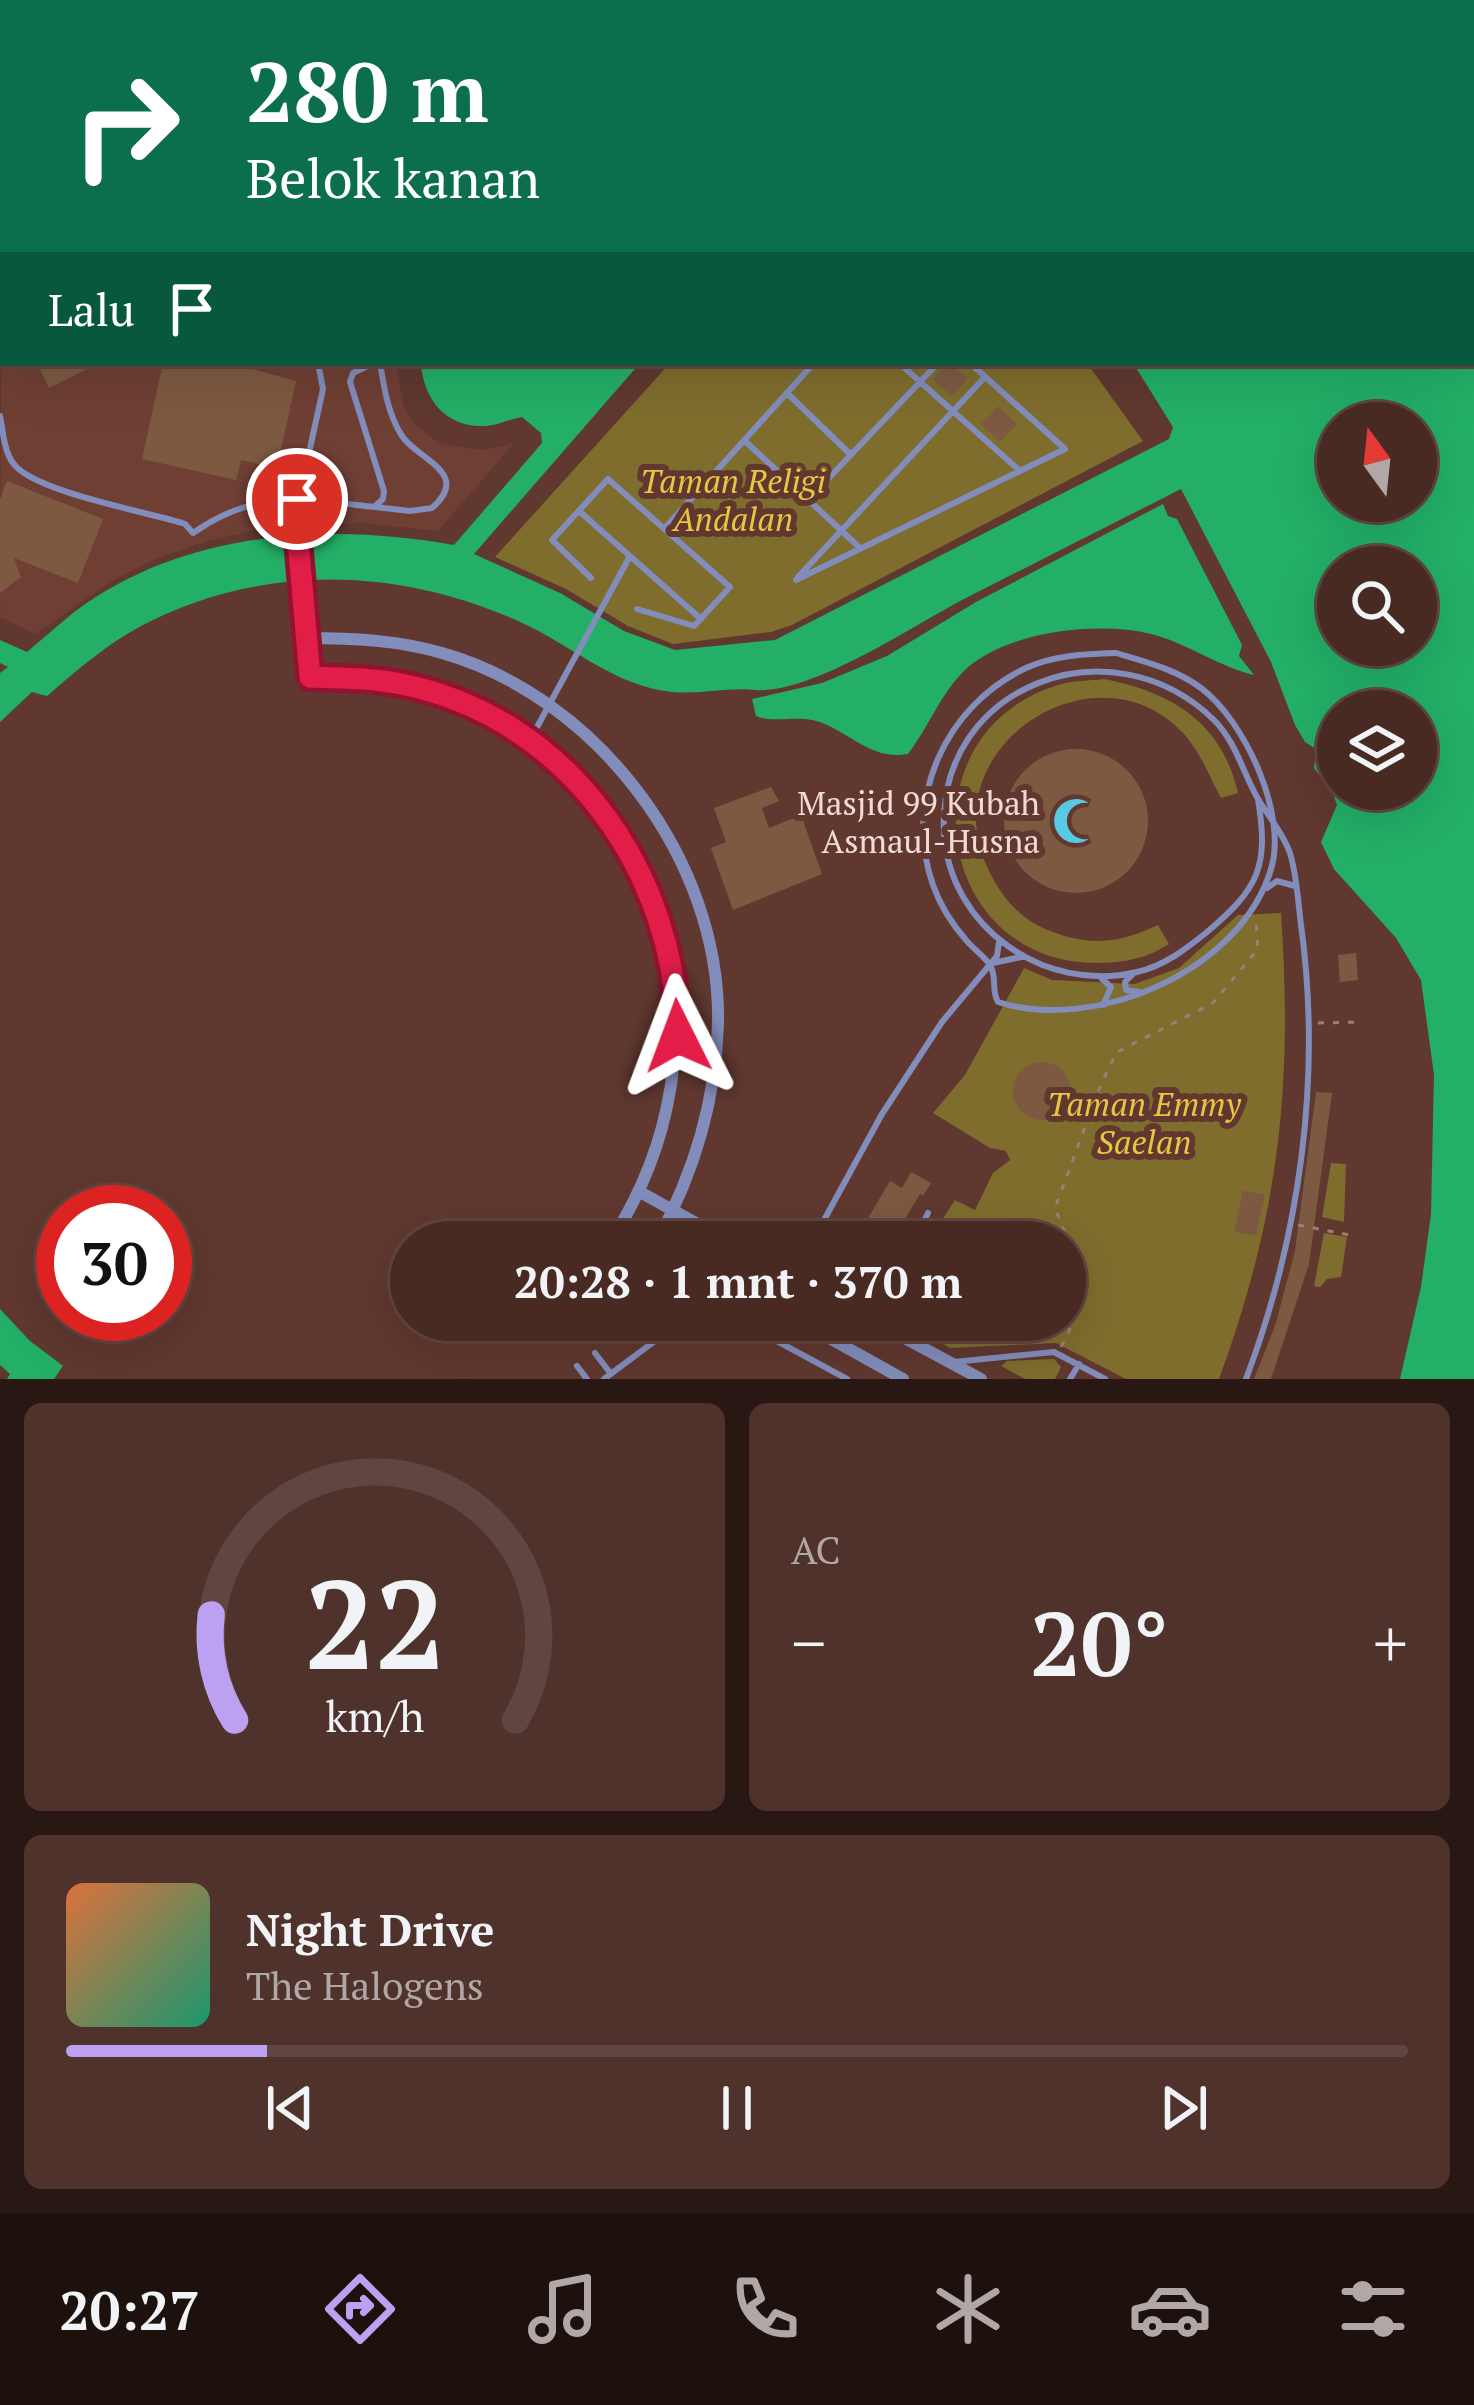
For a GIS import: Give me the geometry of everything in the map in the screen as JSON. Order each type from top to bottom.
[{"type":"street","points":[[296,518],[310,677],[380,681],[439,695],[530,740],[601,807],[628,846],[654,899],[670,952],[677,1005],[676,1066],[668,1113],[640,1192],[623,1221]]},
{"type":"street","points":[[306,638],[362,638],[443,653],[513,682],[550,704],[605,753],[676,851],[706,936],[718,1018],[707,1116],[668,1221]]},
{"type":"street","points":[[640,1192],[693,1221]]},
{"type":"street","points":[[835,1341],[903,1379]]},
{"type":"street","points":[[911,1341],[981,1379]]},
{"type":"lane","points":[[296,518],[323,389],[319,366]]},
{"type":"lane","points":[[370,366],[353,373],[350,382],[384,491],[383,500],[374,507]]},
{"type":"lane","points":[[0,416],[8,452],[22,472],[94,501],[185,524],[193,532],[221,513],[252,503],[297,499],[410,512],[432,508],[445,494],[440,469],[402,436],[378,366]]},
{"type":"lane","points":[[664,529],[811,366]]},
{"type":"lane","points":[[902,366],[1020,471]]},
{"type":"lane","points":[[808,500],[935,366]]},
{"type":"lane","points":[[973,366],[985,376],[1065,449],[796,580],[985,376]]},
{"type":"lane","points":[[787,393],[851,454]]},
{"type":"lane","points":[[744,440],[860,548]]},
{"type":"lane","points":[[591,578],[552,540],[608,479],[730,587],[694,626],[637,609]]},
{"type":"lane","points":[[579,511],[701,619]]},
{"type":"lane","points":[[530,740],[630,556]]},
{"type":"lane","points":[[1116,653],[1165,667],[1203,690],[1234,723],[1263,777],[1272,817],[1275,853],[1263,890],[1210,954],[1171,982],[1103,1005],[1047,1014],[998,1002],[990,964],[944,912],[923,844],[924,804],[933,766],[956,723],[990,689],[1027,667],[1065,655],[1116,653]]},
{"type":"lane","points":[[1103,1005],[1112,987],[1106,979],[1052,970],[1024,957],[979,921],[955,880],[944,833],[949,785],[968,741],[1000,705],[1041,680],[1089,669],[1137,674],[1181,692],[1218,724],[1290,854],[1310,1024],[1306,1110],[1276,1287],[1246,1379]]},
{"type":"lane","points":[[1142,992],[1126,990],[1127,977],[1180,954],[1250,892],[1264,836],[1258,799]]},
{"type":"lane","points":[[1263,890],[1276,881],[1295,886]]},
{"type":"lane","points":[[823,1221],[882,1114],[942,1022],[997,956],[997,937]]},
{"type":"lane","points":[[981,955],[997,956]]},
{"type":"lane","points":[[994,978],[1010,957]]},
{"type":"lane","points":[[990,964],[1024,957]]},
{"type":"lane","points":[[1097,977],[1136,972]]},
{"type":"lane","points":[[924,1221],[928,1213]]},
{"type":"lane","points":[[595,1353],[608,1377],[655,1341]]},
{"type":"lane","points":[[777,1341],[847,1379]]},
{"type":"lane","points":[[950,1362],[1054,1352],[1106,1379]]},
{"type":"lane","points":[[1070,1379],[1079,1364]]},
{"type":"lane","points":[[577,1366],[587,1379]]},
{"type":"path","points":[[1054,1352],[1064,1345],[1081,1299],[1075,1258],[1055,1208],[1101,1084],[1117,1052],[1214,1003],[1258,949],[1254,906]]},
{"type":"path","points":[[1310,1024],[1361,1022]]},
{"type":"path","points":[[1290,1224],[1355,1236]]},
{"type":"shaded area","points":[[1,366],[397,366],[404,408],[414,424],[440,444],[484,450],[513,444],[438,531],[364,523],[269,527],[155,559],[112,581],[35,634],[0,617]]},
{"type":"shaded area","points":[[421,366],[637,366],[474,554],[560,593],[624,631],[675,650],[775,640],[1169,439],[1173,427],[1135,366],[1474,366],[1474,1379],[1400,1379],[1421,1287],[1431,1214],[1434,1075],[1421,980],[1396,938],[1334,869],[1321,842],[1335,810],[1437,810],[1437,690],[1317,690],[1317,772],[1316,749],[1305,742],[1295,725],[1271,662],[1181,489],[861,657],[778,688],[688,693],[645,687],[518,621],[472,603],[377,582],[281,582],[187,605],[141,626],[47,696],[32,692],[0,722],[0,673],[8,667],[0,663],[0,640],[27,652],[77,610],[164,563],[258,539],[307,535],[357,534],[454,545],[542,443],[541,433],[522,417],[483,426],[447,416],[431,399]]},
{"type":"shaded area","points":[[1163,504],[1168,516],[1177,519],[1242,645],[1239,656],[1254,675],[1151,634],[1079,629],[1004,646],[965,670],[908,754],[884,754],[812,720],[756,716],[752,699],[822,683],[887,656],[976,602]]},
{"type":"shaded area","points":[[0,1309],[30,1341],[63,1366],[54,1379],[7,1379],[10,1374],[0,1365]]},
{"type":"green space","name":"Taman Religi Andalan","points":[[667,366],[1089,366],[1143,441],[771,632],[673,644],[495,557]]},
{"type":"green space","points":[[1104,679],[1151,692],[1190,714],[1220,747],[1238,793],[1221,798],[1184,734],[1148,708],[1108,698],[1068,703],[1031,720],[1001,748],[981,784],[976,826],[989,871],[1012,905],[1035,924],[1075,939],[1115,939],[1158,925],[1169,944],[1135,959],[1098,963],[1042,953],[1000,927],[971,888],[957,842],[958,794],[975,749],[1008,711],[1058,685]]},
{"type":"green space","name":"Taman Emmy Saelan","points":[[1281,913],[1285,1036],[1268,1205],[1256,1261],[1219,1379],[1126,1379],[1056,1343],[950,1348],[938,1341],[1086,1341],[1086,1221],[941,1221],[955,1200],[975,1210],[993,1173],[1010,1160],[1006,1151],[990,1148],[933,1113],[965,1075],[1024,968],[1052,980],[1135,984],[1179,968],[1238,915]]},
{"type":"green space","points":[[1331,1163],[1346,1164],[1344,1222],[1322,1217]]},
{"type":"green space","points":[[1324,1233],[1347,1237],[1341,1277],[1327,1279],[1320,1287],[1314,1286]]},
{"type":"green space","points":[[1054,1359],[1061,1367],[1055,1379],[1025,1379],[1001,1366],[1007,1361]]},
{"type":"building","points":[[38,366],[93,366],[49,388]]},
{"type":"building","points":[[162,366],[242,366],[296,381],[277,468],[241,460],[236,480],[142,459]]},
{"type":"building","points":[[944,366],[968,378],[951,396],[933,379]]},
{"type":"building","points":[[998,406],[1017,424],[1000,442],[981,424]]},
{"type":"building","points":[[7,481],[103,519],[78,583],[14,558],[21,577],[0,593],[0,499]]},
{"type":"building","name":"Masjid 99 Kubah Asmaul-Husna","points":[[1076,749],[1104,754],[1127,770],[1143,793],[1148,821],[1143,849],[1127,872],[1104,888],[1076,893],[1048,888],[1025,872],[1009,849],[1004,821],[1009,793],[1025,770],[1048,754]]},
{"type":"building","points":[[771,787],[779,801],[762,808],[769,828],[801,815],[822,874],[733,910],[711,848],[726,842],[714,808]]},
{"type":"building","points":[[1356,953],[1358,980],[1340,982],[1338,955]]},
{"type":"building","points":[[1042,1062],[1063,1070],[1071,1091],[1063,1112],[1042,1120],[1021,1112],[1013,1091],[1021,1070]]},
{"type":"building","points":[[1316,1092],[1332,1093],[1309,1264],[1271,1379],[1254,1379],[1275,1326],[1295,1251]]},
{"type":"building","points":[[911,1172],[931,1183],[904,1221],[868,1218],[890,1181],[902,1188]]},
{"type":"building","points":[[1243,1190],[1265,1195],[1256,1236],[1234,1232]]},
{"type":"place","name":"Masjid 99 Kubah Asmaul-Husna","points":[[1076,821]]},
{"type":"route","points":[[297,499],[310,677],[357,678],[439,695],[514,730],[566,771],[601,807],[628,846],[654,899],[670,952],[678,1036]]}]
